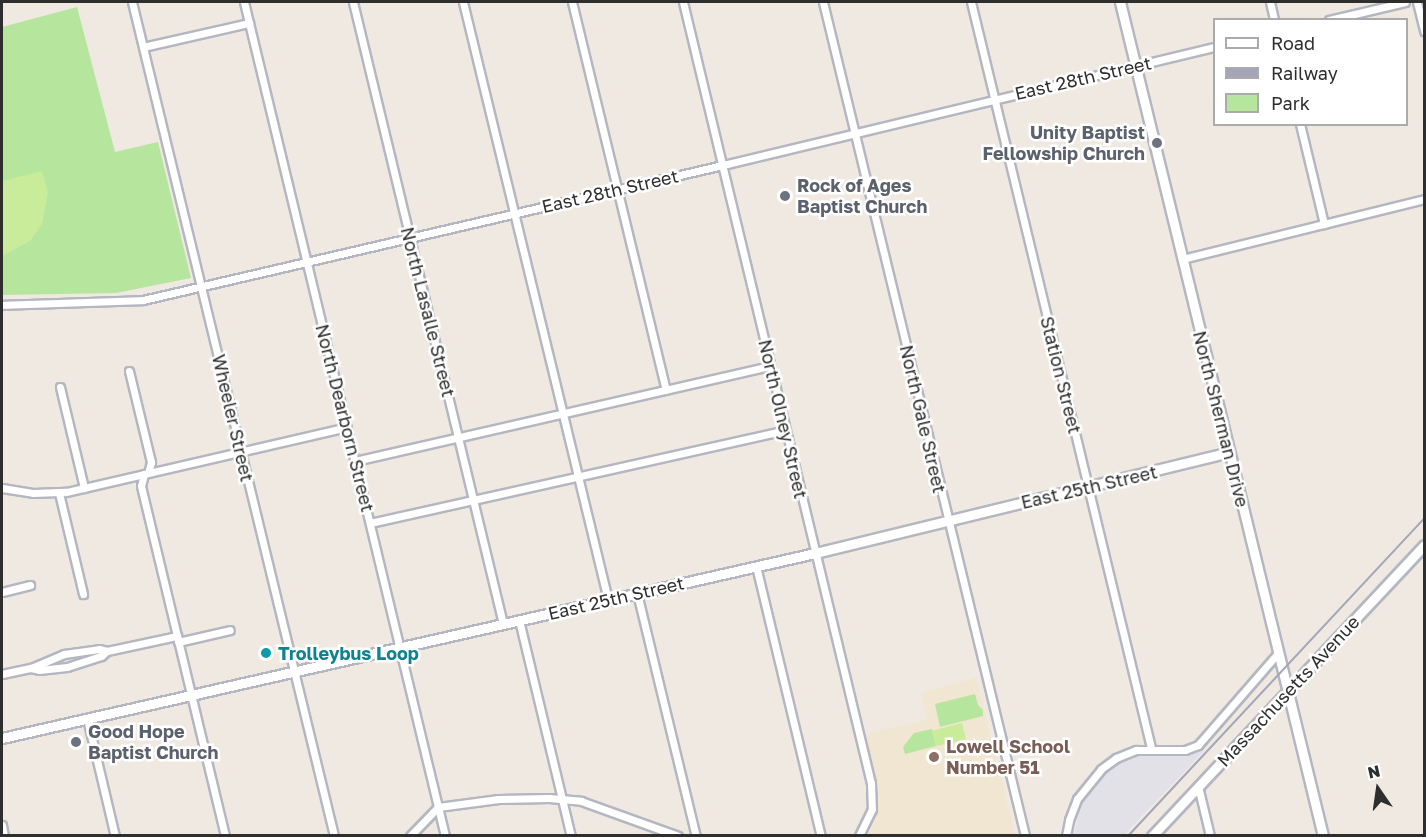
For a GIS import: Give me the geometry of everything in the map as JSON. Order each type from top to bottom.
[{"type":"street","name":"Wheeler Street","points":[[132,2],[334,836]]},
{"type":"street","name":"North Dearborn Street","points":[[244,2],[445,836]]},
{"type":"street","name":"North Lasalle Street","points":[[354,2],[503,624]]},
{"type":"street","points":[[463,2],[608,600]]},
{"type":"street","points":[[573,2],[666,390]]},
{"type":"street","name":"North Olney Street","points":[[683,2],[872,787],[870,814],[859,836]]},
{"type":"street","name":"North Gale Street","points":[[823,2],[1025,836]]},
{"type":"street","name":"Station Street","points":[[971,2],[1151,748]]},
{"type":"street","name":"North Sherman Drive","points":[[1120,2],[1323,836]]},
{"type":"street","points":[[1270,2],[1274,18]]},
{"type":"street","points":[[1337,18],[1405,2]]},
{"type":"street","points":[[1417,2],[1425,31]]},
{"type":"street","points":[[143,48],[249,23]]},
{"type":"street","name":"East 28th Street","points":[[2,304],[130,302],[855,134],[1213,47]]},
{"type":"street","points":[[1300,126],[1324,224]]},
{"type":"street","points":[[1182,259],[1425,199]]},
{"type":"street","points":[[355,461],[771,366]]},
{"type":"street","points":[[129,371],[151,462],[141,486],[225,836]]},
{"type":"street","points":[[60,387],[84,488]]},
{"type":"street","points":[[5,489],[33,494],[58,493],[347,427]]},
{"type":"street","points":[[370,523],[786,430]]},
{"type":"street","name":"East 25th Street","points":[[2,738],[815,553],[1229,452]]},
{"type":"street","points":[[58,493],[82,594]]},
{"type":"street","name":"Massachusetts Avenue","points":[[1152,836],[1425,545]]},
{"type":"street","points":[[756,566],[821,836]]},
{"type":"street","points":[[2,592],[30,585]]},
{"type":"street","points":[[637,593],[696,836]]},
{"type":"street","points":[[519,620],[571,836]]},
{"type":"street","points":[[2,674],[31,668],[64,654],[99,649],[107,651],[230,630]]},
{"type":"street","points":[[31,668],[39,670],[67,667],[101,656],[107,651]]},
{"type":"street","points":[[1066,836],[1072,809],[1092,778],[1116,758],[1151,748],[1181,750],[1194,747],[1278,654]]},
{"type":"street","points":[[87,718],[115,836]]},
{"type":"street","points":[[1198,786],[1210,836]]},
{"type":"street","points":[[410,836],[438,807],[498,799],[561,798],[580,801],[678,836]]},
{"type":"street","points":[[2,825],[4,836]]},
{"type":"shaded area","name":"Lowell School Number 51","points":[[976,678],[1015,835],[868,835],[874,825],[880,800],[866,734],[927,720],[921,693]]},
{"type":"shaded area","points":[[1165,751],[1183,755],[1204,751],[1124,835],[1074,836],[1079,808],[1091,786],[1127,758],[1144,753]]},
{"type":"green space","points":[[77,7],[115,152],[158,142],[191,278],[116,293],[2,295],[2,27]]},
{"type":"green space","points":[[42,171],[48,192],[42,224],[30,241],[2,256],[2,181]]},
{"type":"green space","points":[[975,694],[978,705],[983,710],[983,716],[940,727],[935,704]]},
{"type":"green space","points":[[962,723],[966,739],[936,746],[932,731]]},
{"type":"green space","points":[[932,729],[936,746],[905,754],[903,747],[914,733]]},
{"type":"railway","points":[[1128,836],[1424,519]]},
{"type":"place","name":"Unity Baptist Fellowship Church","points":[[1157,143]]},
{"type":"place","name":"Rock of Ages Baptist Church","points":[[785,196]]},
{"type":"place","name":"Trolleybus Loop","points":[[266,653]]},
{"type":"place","name":"Good Hope Baptist Church","points":[[76,742]]},
{"type":"place","name":"Lowell School Number 51","points":[[934,757]]}]
